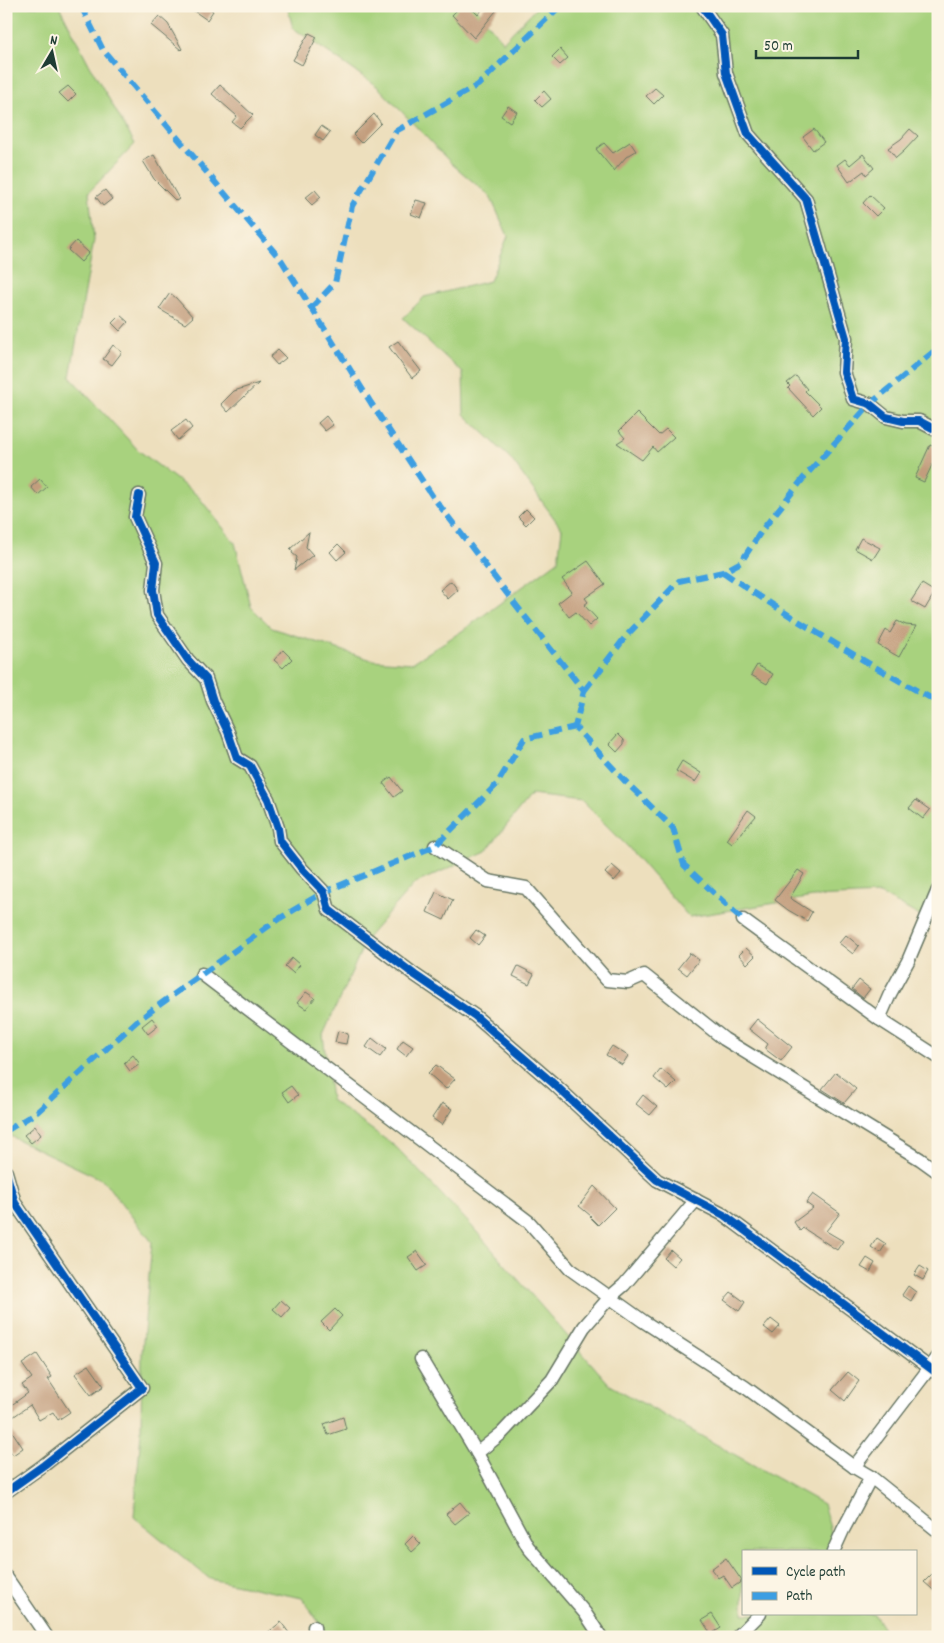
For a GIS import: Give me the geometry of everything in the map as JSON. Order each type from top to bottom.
[{"type":"street","points":[[702,6],[722,35],[726,73],[748,134],[806,199],[846,338],[844,372],[853,399],[870,404],[886,418],[920,421],[938,432]]},
{"type":"street","points":[[139,495],[135,517],[156,563],[153,590],[157,615],[188,660],[206,679],[213,701],[228,732],[237,758],[250,766],[268,800],[278,828],[280,841],[302,869],[324,892],[329,910],[415,975],[476,1016],[554,1084],[657,1180],[724,1215],[935,1366],[854,1466]]},
{"type":"street","points":[[436,846],[488,880],[526,888],[608,980],[628,982],[644,975],[724,1039],[920,1159],[938,1172]]},
{"type":"street","points":[[879,1019],[908,961],[938,890]]},
{"type":"street","points":[[743,920],[879,1019],[938,1056]]},
{"type":"street","points":[[202,974],[529,1222],[570,1269],[745,1387],[871,1477],[938,1531]]},
{"type":"street","points":[[6,1172],[15,1203],[142,1388],[44,1465],[6,1492]]},
{"type":"street","points":[[477,1453],[502,1433],[552,1380],[584,1327],[610,1297],[624,1285],[696,1200]]},
{"type":"street","points":[[422,1359],[477,1453],[528,1547],[585,1613],[601,1637]]},
{"type":"street","points":[[834,1550],[842,1530],[871,1477]]},
{"type":"street","points":[[6,1577],[47,1637]]},
{"type":"street","points":[[737,1637],[758,1616]]},
{"type":"green space","points":[[6,6],[59,6],[90,66],[135,144],[89,192],[94,240],[70,377],[138,450],[198,496],[235,543],[251,607],[272,628],[372,660],[412,663],[462,631],[558,561],[562,529],[511,459],[464,414],[463,373],[403,318],[424,297],[490,281],[508,236],[490,196],[452,164],[378,87],[293,28],[287,6],[474,6],[503,42],[538,6],[938,6],[938,926],[880,894],[813,897],[689,917],[629,848],[582,801],[531,795],[486,851],[414,884],[367,938],[323,1035],[331,1100],[396,1147],[468,1222],[610,1385],[823,1504],[836,1550],[742,1550],[742,1616],[875,1616],[889,1637],[329,1637],[302,1598],[210,1579],[134,1517],[141,1432],[142,1353],[152,1242],[103,1180],[6,1134]]},
{"type":"building","points":[[187,6],[206,6],[213,11],[207,20]]},
{"type":"building","points":[[461,6],[469,6],[478,15],[485,6],[500,6],[474,38],[452,15]]},
{"type":"building","points":[[159,16],[168,24],[181,50],[151,25]]},
{"type":"building","points":[[309,33],[317,37],[302,65],[293,60]]},
{"type":"building","points":[[560,49],[568,58],[560,65],[552,57]]},
{"type":"building","points":[[220,85],[253,115],[240,128],[232,122],[237,116],[212,94]]},
{"type":"building","points":[[68,86],[76,94],[68,102],[59,93]]},
{"type":"building","points":[[655,88],[663,95],[654,104],[646,96]]},
{"type":"building","points":[[544,91],[551,99],[542,107],[535,100]]},
{"type":"building","points":[[508,106],[517,112],[510,122],[501,116]]},
{"type":"building","points":[[374,114],[381,123],[361,143],[353,135]]},
{"type":"building","points":[[321,126],[330,132],[323,141],[315,135]]},
{"type":"building","points":[[814,129],[824,142],[813,150],[803,137]]},
{"type":"building","points":[[910,129],[918,136],[896,158],[888,148],[901,139]]},
{"type":"building","points":[[630,142],[636,151],[626,157],[614,171],[596,149],[604,143],[613,153]]},
{"type":"building","points":[[863,154],[874,168],[866,175],[864,171],[849,182],[837,165],[845,159],[850,165]]},
{"type":"building","points":[[154,155],[179,199],[176,201],[154,179],[143,161]]},
{"type":"building","points":[[105,190],[112,199],[103,206],[96,197]]},
{"type":"building","points":[[315,190],[321,197],[312,205],[305,198]]},
{"type":"building","points":[[870,195],[884,208],[876,216],[863,203]]},
{"type":"building","points":[[416,200],[427,203],[421,218],[411,214]]},
{"type":"building","points":[[76,241],[89,253],[81,262],[68,250]]},
{"type":"building","points":[[170,293],[193,317],[185,324],[159,309]]},
{"type":"building","points":[[120,315],[128,322],[120,331],[112,323]]},
{"type":"building","points":[[398,341],[421,371],[412,378],[389,347]]},
{"type":"building","points":[[113,345],[122,352],[112,365],[103,359]]},
{"type":"building","points":[[278,350],[286,358],[277,365],[270,357]]},
{"type":"building","points":[[796,376],[807,389],[805,391],[821,407],[813,415],[788,388],[790,386],[787,383]]},
{"type":"building","points":[[259,383],[228,412],[221,404],[234,391]]},
{"type":"building","points":[[637,413],[659,435],[666,429],[674,437],[657,452],[653,447],[642,460],[617,443],[625,438],[619,431]]},
{"type":"building","points":[[326,416],[333,425],[325,431],[318,423]]},
{"type":"building","points":[[186,420],[192,428],[178,440],[171,431]]},
{"type":"building","points":[[930,445],[938,448],[938,465],[933,463],[924,482],[915,478]]},
{"type":"building","points":[[40,479],[47,487],[38,495],[31,487]]},
{"type":"building","points":[[526,509],[534,517],[526,525],[518,517]]},
{"type":"building","points":[[309,532],[306,547],[313,555],[294,570],[297,557],[290,549]]},
{"type":"building","points":[[861,538],[880,548],[873,559],[855,549]]},
{"type":"building","points":[[338,544],[346,552],[337,560],[330,552]]},
{"type":"building","points":[[588,561],[605,584],[585,598],[588,602],[584,605],[597,619],[589,626],[576,612],[569,617],[558,603],[572,592],[562,579]]},
{"type":"building","points":[[451,581],[458,590],[448,599],[440,590]]},
{"type":"building","points":[[922,584],[935,592],[925,609],[911,601]]},
{"type":"building","points":[[897,621],[906,625],[916,626],[899,657],[878,645],[886,630],[890,633]]},
{"type":"building","points":[[283,650],[292,659],[283,668],[274,660]]},
{"type":"building","points":[[757,665],[773,674],[767,684],[751,675]]},
{"type":"building","points":[[618,734],[624,740],[624,744],[617,752],[609,744]]},
{"type":"building","points":[[682,761],[701,773],[695,782],[676,771]]},
{"type":"building","points":[[391,777],[402,791],[394,797],[383,783]]},
{"type":"building","points":[[916,800],[930,810],[923,819],[909,808]]},
{"type":"building","points":[[748,810],[756,816],[732,844],[727,840]]},
{"type":"building","points":[[612,865],[621,873],[614,881],[605,873]]},
{"type":"building","points":[[798,870],[804,874],[790,898],[812,912],[807,921],[775,900]]},
{"type":"building","points":[[436,892],[453,900],[444,920],[427,912]]},
{"type":"building","points":[[476,930],[485,936],[478,945],[470,938]]},
{"type":"building","points":[[846,935],[859,946],[853,954],[839,943]]},
{"type":"building","points":[[746,948],[755,956],[747,964],[739,955]]},
{"type":"building","points":[[690,953],[699,960],[687,975],[678,968]]},
{"type":"building","points":[[292,958],[300,965],[293,973],[285,966]]},
{"type":"building","points":[[518,966],[534,974],[529,984],[513,976]]},
{"type":"building","points":[[859,980],[870,989],[863,998],[852,989]]},
{"type":"building","points":[[306,992],[315,998],[306,1009],[297,1003]]},
{"type":"building","points":[[152,1018],[158,1026],[148,1034],[142,1026]]},
{"type":"building","points":[[757,1019],[792,1047],[781,1061],[765,1049],[768,1044],[749,1029]]},
{"type":"building","points":[[338,1031],[348,1034],[346,1044],[335,1042]]},
{"type":"building","points":[[372,1038],[386,1049],[380,1057],[366,1047]]},
{"type":"building","points":[[403,1040],[413,1047],[406,1056],[397,1049]]},
{"type":"building","points":[[612,1046],[628,1056],[622,1065],[606,1055]]},
{"type":"building","points":[[133,1055],[140,1064],[130,1071],[124,1063]]},
{"type":"building","points":[[436,1065],[455,1079],[446,1089],[428,1073]]},
{"type":"building","points":[[661,1069],[676,1082],[668,1090],[654,1078]]},
{"type":"building","points":[[836,1072],[856,1089],[844,1103],[822,1089]]},
{"type":"building","points":[[291,1086],[298,1095],[289,1102],[282,1092]]},
{"type":"building","points":[[643,1095],[657,1107],[650,1115],[636,1104]]},
{"type":"building","points":[[442,1103],[452,1109],[442,1125],[432,1118]]},
{"type":"building","points":[[35,1126],[41,1135],[31,1143],[24,1135]]},
{"type":"building","points":[[594,1186],[615,1208],[598,1225],[579,1206]]},
{"type":"building","points":[[813,1194],[840,1213],[826,1231],[843,1241],[837,1250],[803,1228],[800,1231],[794,1222],[813,1208],[806,1203]]},
{"type":"building","points":[[877,1238],[886,1244],[880,1253],[871,1247]]},
{"type":"building","points":[[671,1250],[680,1258],[673,1266],[664,1258]]},
{"type":"building","points":[[417,1251],[427,1265],[418,1271],[408,1257]]},
{"type":"building","points":[[867,1258],[875,1263],[870,1272],[861,1267]]},
{"type":"building","points":[[920,1266],[928,1271],[923,1280],[914,1275]]},
{"type":"building","points":[[908,1286],[916,1292],[911,1301],[902,1295]]},
{"type":"building","points":[[731,1292],[745,1302],[739,1311],[724,1300]]},
{"type":"building","points":[[281,1300],[290,1308],[282,1317],[273,1309]]},
{"type":"building","points":[[335,1309],[342,1316],[329,1330],[321,1322]]},
{"type":"building","points":[[771,1319],[780,1326],[773,1334],[764,1327]]},
{"type":"building","points":[[37,1354],[52,1377],[48,1379],[70,1412],[58,1420],[53,1412],[39,1420],[30,1405],[10,1419],[6,1414],[6,1409],[28,1393],[22,1385],[32,1378],[22,1364]]},
{"type":"building","points":[[89,1365],[104,1386],[91,1395],[75,1374]]},
{"type":"building","points":[[848,1372],[859,1381],[845,1401],[832,1390]]},
{"type":"building","points":[[343,1417],[346,1429],[328,1435],[324,1424]]},
{"type":"building","points":[[6,1422],[23,1448],[13,1455],[6,1445]]},
{"type":"building","points":[[460,1502],[469,1513],[455,1524],[446,1514]]},
{"type":"building","points":[[413,1536],[421,1544],[412,1552],[405,1544]]},
{"type":"building","points":[[726,1558],[742,1581],[732,1588],[723,1575],[718,1578],[711,1569]]},
{"type":"building","points":[[932,1574],[938,1579],[938,1594],[924,1582]]},
{"type":"building","points":[[712,1614],[721,1628],[711,1634],[702,1620]]},
{"type":"building","points":[[281,1622],[292,1637],[262,1637]]},
{"type":"marked path","points":[[81,6],[103,50],[282,261],[371,403],[433,497],[584,691],[575,727],[624,780],[673,828],[684,865],[743,920]]},
{"type":"marked path","points":[[311,308],[335,283],[352,206],[396,131],[478,85],[560,6]]},
{"type":"marked path","points":[[584,691],[627,635],[679,581],[723,572],[741,562],[762,530],[806,475],[870,404],[938,348]]},
{"type":"marked path","points":[[723,572],[829,640],[938,702]]},
{"type":"marked path","points":[[6,1131],[37,1112],[137,1021],[277,920],[324,892],[435,846],[497,784],[524,739],[575,727]]},
{"type":"cycle path","points":[[702,6],[722,35],[726,73],[748,134],[806,199],[846,338],[844,372],[853,399],[870,404],[886,417],[903,421],[919,421],[938,431]]},
{"type":"cycle path","points":[[139,495],[135,517],[156,563],[153,590],[157,615],[188,660],[206,679],[213,701],[228,732],[237,758],[250,766],[268,799],[278,828],[280,841],[302,869],[324,892],[329,910],[415,975],[475,1016],[554,1084],[657,1180],[724,1215],[938,1374]]},
{"type":"cycle path","points":[[6,1172],[15,1203],[142,1388],[44,1465],[6,1492]]}]
